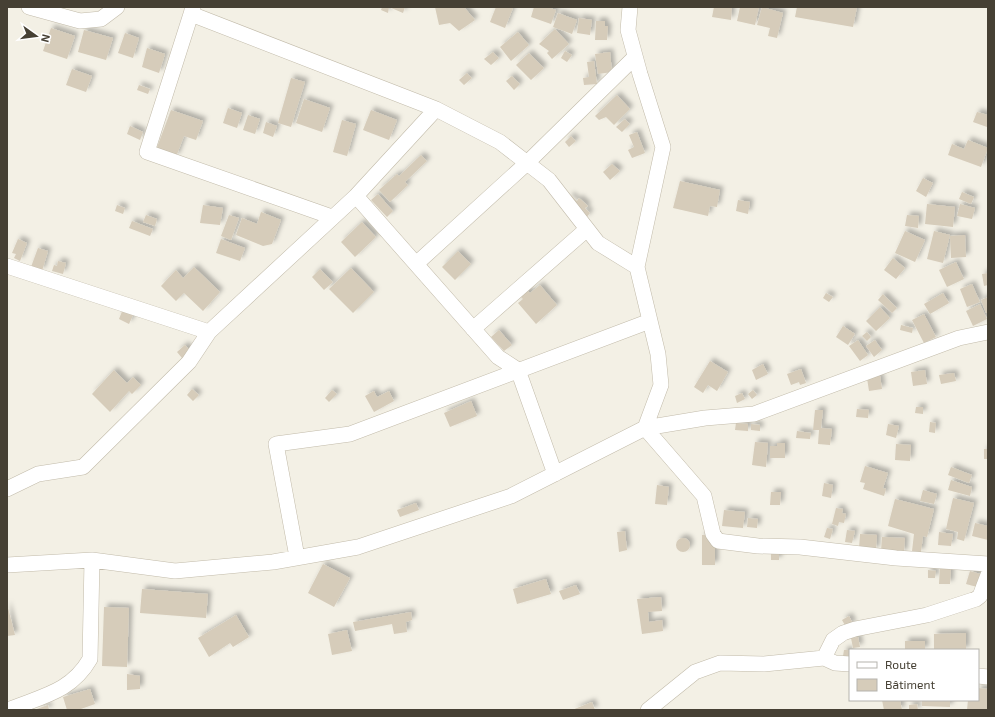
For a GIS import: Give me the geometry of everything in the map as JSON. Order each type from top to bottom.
[{"type":"street","points":[[30,7],[80,21],[101,19],[117,7]]},
{"type":"street","points":[[630,7],[628,30],[635,58],[663,147],[636,267],[658,354],[661,384],[645,428]]},
{"type":"street","points":[[332,217],[147,152],[192,10],[436,109],[500,142],[549,180],[598,244],[636,267]]},
{"type":"street","points":[[416,264],[527,163],[635,58]]},
{"type":"street","points":[[7,489],[38,474],[83,467],[189,362],[209,332],[356,196],[436,109]]},
{"type":"street","points":[[356,196],[498,357],[518,370],[554,474]]},
{"type":"street","points":[[473,329],[587,229]]},
{"type":"street","points":[[7,266],[209,332]]},
{"type":"street","points":[[298,558],[276,444],[350,434],[650,321]]},
{"type":"street","points":[[7,565],[92,560],[175,571],[273,562],[358,547],[402,534],[511,496],[645,428],[705,418],[754,414],[959,338],[988,332]]},
{"type":"street","points":[[645,428],[704,496],[713,534],[718,541],[758,546],[800,547],[896,558],[988,564]]},
{"type":"street","points":[[8,710],[67,686],[82,672],[90,659],[92,560]]},
{"type":"street","points":[[824,658],[833,640],[843,633],[855,629],[927,614],[976,599],[980,596],[988,575]]},
{"type":"street","points":[[648,710],[696,672],[720,663],[764,664],[824,658],[835,663],[849,664]]},
{"type":"building","points":[[382,7],[389,7],[388,13],[381,10]]},
{"type":"building","points":[[389,7],[405,7],[403,13]]},
{"type":"building","points":[[435,7],[464,7],[475,20],[459,31],[450,23],[439,25]]},
{"type":"building","points":[[496,7],[513,8],[505,28],[490,22]]},
{"type":"building","points":[[534,7],[548,7],[556,10],[551,24],[531,17]]},
{"type":"building","points":[[714,7],[732,7],[731,20],[712,17]]},
{"type":"building","points":[[740,7],[759,7],[755,25],[737,21]]},
{"type":"building","points":[[762,7],[783,13],[777,38],[768,36],[770,28],[757,25]]},
{"type":"building","points":[[797,7],[857,7],[853,27],[795,17]]},
{"type":"building","points":[[558,13],[577,20],[572,34],[553,27]]},
{"type":"building","points":[[579,18],[592,20],[590,35],[577,33]]},
{"type":"building","points":[[596,21],[605,21],[605,26],[608,26],[607,40],[595,40]]},
{"type":"building","points":[[51,28],[75,36],[67,59],[43,51]]},
{"type":"building","points":[[555,29],[569,44],[552,59],[547,53],[549,51],[539,44]]},
{"type":"building","points":[[84,30],[113,38],[106,60],[78,52]]},
{"type":"building","points":[[518,32],[529,45],[511,61],[500,47]]},
{"type":"building","points":[[125,33],[139,38],[133,58],[118,53]]},
{"type":"building","points":[[147,48],[165,54],[159,73],[142,67]]},
{"type":"building","points":[[565,51],[572,55],[567,62],[561,58]]},
{"type":"building","points":[[493,52],[499,58],[491,65],[484,59]]},
{"type":"building","points":[[610,52],[612,72],[598,74],[595,54]]},
{"type":"building","points":[[529,53],[544,68],[531,80],[516,65]]},
{"type":"building","points":[[594,61],[597,84],[584,85],[583,78],[589,77],[587,62]]},
{"type":"building","points":[[72,69],[92,76],[86,92],[66,85]]},
{"type":"building","points":[[467,73],[472,78],[464,85],[459,80]]},
{"type":"building","points":[[512,76],[520,84],[514,90],[506,81]]},
{"type":"building","points":[[291,78],[305,82],[291,127],[278,123]]},
{"type":"building","points":[[139,85],[150,89],[148,94],[137,90]]},
{"type":"building","points":[[617,95],[630,109],[614,125],[606,117],[599,120],[595,116]]},
{"type":"building","points":[[304,99],[330,108],[322,132],[296,123]]},
{"type":"building","points":[[228,108],[242,113],[237,128],[223,123]]},
{"type":"building","points":[[171,110],[203,121],[196,140],[184,136],[176,157],[156,150]]},
{"type":"building","points":[[371,110],[397,120],[389,140],[363,130]]},
{"type":"building","points":[[977,112],[988,115],[987,127],[973,122]]},
{"type":"building","points":[[248,115],[260,119],[255,134],[243,130]]},
{"type":"building","points":[[625,119],[630,124],[622,132],[616,127]]},
{"type":"building","points":[[342,120],[356,124],[347,156],[333,152]]},
{"type":"building","points":[[266,122],[277,126],[273,137],[263,133]]},
{"type":"building","points":[[130,126],[143,132],[140,140],[127,134]]},
{"type":"building","points":[[637,132],[645,153],[632,158],[628,150],[634,147],[629,135]]},
{"type":"building","points":[[571,136],[576,141],[569,147],[565,142]]},
{"type":"building","points":[[968,140],[988,148],[981,167],[948,155],[952,144],[964,149]]},
{"type":"building","points":[[421,155],[427,161],[405,182],[408,185],[390,202],[379,190],[397,174],[399,176]]},
{"type":"building","points":[[612,164],[620,171],[610,180],[603,172]]},
{"type":"building","points":[[923,178],[933,183],[926,197],[916,191]]},
{"type":"building","points":[[680,181],[720,190],[717,207],[710,206],[708,216],[673,208]]},
{"type":"building","points":[[962,192],[974,197],[971,204],[959,199]]},
{"type":"building","points":[[378,194],[393,211],[387,217],[371,200]]},
{"type":"building","points":[[571,195],[577,201],[579,198],[588,206],[585,208],[590,213],[585,219],[582,215],[584,212],[568,198]]},
{"type":"building","points":[[738,200],[750,202],[748,214],[736,211]]},
{"type":"building","points":[[927,204],[955,207],[953,227],[925,224]]},
{"type":"building","points":[[960,204],[975,208],[972,219],[957,216]]},
{"type":"building","points":[[117,205],[125,208],[123,214],[115,211]]},
{"type":"building","points":[[203,205],[223,208],[220,225],[200,223]]},
{"type":"building","points":[[261,212],[281,220],[272,244],[263,246],[236,235],[242,218],[257,224]]},
{"type":"building","points":[[146,215],[157,219],[155,226],[143,222]]},
{"type":"building","points":[[229,215],[239,218],[231,240],[221,236]]},
{"type":"building","points":[[907,215],[919,216],[918,228],[905,226]]},
{"type":"building","points":[[132,221],[153,229],[150,236],[129,228]]},
{"type":"building","points":[[362,222],[376,237],[355,257],[341,242]]},
{"type":"building","points":[[905,231],[925,240],[915,262],[895,253]]},
{"type":"building","points":[[934,231],[950,235],[943,263],[927,259]]},
{"type":"building","points":[[965,235],[966,257],[951,258],[950,236]]},
{"type":"building","points":[[18,239],[27,243],[20,261],[14,258],[16,254],[12,253]]},
{"type":"building","points":[[221,239],[245,248],[240,261],[216,253]]},
{"type":"building","points":[[38,248],[48,251],[42,271],[31,267]]},
{"type":"building","points":[[458,251],[471,264],[455,280],[442,267]]},
{"type":"building","points":[[893,258],[905,268],[896,279],[884,270]]},
{"type":"building","points":[[58,261],[66,263],[63,274],[52,271],[54,265],[57,266]]},
{"type":"building","points":[[956,262],[964,279],[947,287],[939,270]]},
{"type":"building","points":[[194,267],[220,292],[203,311],[184,293],[176,301],[161,286],[176,270],[183,278]]},
{"type":"building","points":[[351,268],[374,292],[353,313],[329,289]]},
{"type":"building","points":[[320,269],[333,282],[324,290],[312,277]]},
{"type":"building","points":[[988,273],[988,285],[984,286],[982,274]]},
{"type":"building","points":[[972,284],[980,302],[967,307],[960,289]]},
{"type":"building","points":[[540,285],[557,305],[536,324],[518,303],[523,299],[518,294],[525,288],[530,293]]},
{"type":"building","points":[[826,293],[833,297],[829,302],[823,298]]},
{"type":"building","points":[[943,293],[949,303],[930,314],[924,304]]},
{"type":"building","points":[[883,294],[897,308],[892,313],[878,300]]},
{"type":"building","points":[[988,297],[988,313],[986,313],[981,300]]},
{"type":"building","points":[[980,304],[987,319],[973,326],[966,311]]},
{"type":"building","points":[[880,307],[890,318],[876,331],[866,321]]},
{"type":"building","points":[[123,309],[133,315],[129,324],[119,319]]},
{"type":"building","points":[[924,314],[936,337],[924,343],[912,320]]},
{"type":"building","points":[[901,325],[913,328],[912,333],[900,330]]},
{"type":"building","points":[[843,326],[855,334],[848,345],[836,337]]},
{"type":"building","points":[[499,330],[512,345],[504,351],[491,337]]},
{"type":"building","points":[[867,332],[871,337],[867,341],[862,336]]},
{"type":"building","points":[[858,340],[868,355],[860,361],[849,346]]},
{"type":"building","points":[[875,340],[882,350],[874,357],[866,346]]},
{"type":"building","points":[[185,345],[191,351],[182,358],[177,352]]},
{"type":"building","points":[[710,361],[728,372],[717,391],[708,385],[703,393],[694,387]]},
{"type":"building","points":[[763,364],[768,374],[756,380],[752,370]]},
{"type":"building","points":[[801,369],[806,383],[800,385],[799,382],[791,385],[787,374]]},
{"type":"building","points":[[114,370],[127,383],[133,377],[141,385],[132,394],[129,391],[110,412],[92,394]]},
{"type":"building","points":[[925,370],[927,384],[913,386],[911,372]]},
{"type":"building","points":[[954,373],[956,381],[941,384],[939,375]]},
{"type":"building","points":[[880,376],[882,389],[869,391],[867,378]]},
{"type":"building","points":[[192,389],[199,395],[193,401],[187,395]]},
{"type":"building","points":[[332,390],[337,394],[329,402],[325,398]]},
{"type":"building","points":[[753,390],[757,395],[752,399],[748,394]]},
{"type":"building","points":[[374,391],[377,397],[389,391],[394,401],[374,412],[365,396]]},
{"type":"building","points":[[742,393],[745,399],[737,403],[735,396]]},
{"type":"building","points":[[471,401],[477,416],[450,427],[444,413]]},
{"type":"building","points":[[916,407],[923,407],[923,414],[915,413]]},
{"type":"building","points":[[857,409],[869,410],[868,418],[856,417]]},
{"type":"building","points":[[815,410],[823,410],[821,428],[832,429],[830,445],[818,444],[819,430],[813,430]]},
{"type":"building","points":[[930,422],[936,423],[935,433],[929,432]]},
{"type":"building","points":[[736,423],[748,424],[748,431],[735,430]]},
{"type":"building","points":[[751,424],[760,425],[760,431],[751,430]]},
{"type":"building","points":[[888,424],[899,426],[896,438],[886,435]]},
{"type":"building","points":[[797,431],[811,433],[810,439],[796,438]]},
{"type":"building","points":[[755,442],[768,443],[766,467],[752,465]]},
{"type":"building","points":[[777,443],[785,443],[785,458],[770,458],[770,446],[777,446]]},
{"type":"building","points":[[896,444],[911,445],[910,461],[895,460]]},
{"type":"building","points":[[984,449],[988,449],[988,459],[984,459]]},
{"type":"building","points":[[865,466],[888,473],[883,488],[886,489],[884,496],[863,489],[865,483],[860,482]]},
{"type":"building","points":[[951,467],[972,475],[969,483],[948,475]]},
{"type":"building","points":[[951,480],[972,487],[970,496],[948,490]]},
{"type":"building","points":[[824,483],[833,485],[831,498],[822,496]]},
{"type":"building","points":[[657,485],[669,487],[667,505],[655,504]]},
{"type":"building","points":[[923,490],[937,494],[934,504],[920,501]]},
{"type":"building","points":[[771,492],[781,492],[780,505],[770,505]]},
{"type":"building","points":[[953,498],[974,503],[964,541],[957,539],[958,532],[946,529]]},
{"type":"building","points":[[895,499],[934,509],[927,537],[923,536],[921,552],[912,551],[914,534],[888,526]]},
{"type":"building","points":[[416,503],[419,510],[400,517],[397,510]]},
{"type":"building","points":[[836,508],[843,509],[842,513],[846,514],[844,523],[839,522],[838,526],[832,524]]},
{"type":"building","points":[[724,510],[745,512],[743,528],[722,526]]},
{"type":"building","points":[[748,518],[758,519],[757,528],[747,527]]},
{"type":"building","points":[[975,523],[988,526],[988,540],[972,536]]},
{"type":"building","points":[[827,528],[833,529],[830,539],[824,537]]},
{"type":"building","points":[[847,530],[855,531],[852,543],[845,542]]},
{"type":"building","points":[[625,531],[627,550],[619,552],[617,532]]},
{"type":"building","points":[[939,532],[953,534],[951,546],[938,545]]},
{"type":"building","points":[[860,534],[877,535],[876,550],[859,549]]},
{"type":"building","points":[[702,535],[707,535],[715,545],[715,565],[702,565]]},
{"type":"building","points":[[882,537],[905,538],[904,553],[881,551]]},
{"type":"building","points":[[683,538],[688,540],[690,545],[688,550],[683,552],[678,550],[676,545],[678,540]]},
{"type":"building","points":[[771,553],[779,553],[779,560],[771,560]]},
{"type":"building","points":[[323,564],[350,578],[334,607],[308,593]]},
{"type":"building","points":[[940,565],[951,566],[950,584],[939,584]]},
{"type":"building","points":[[928,570],[936,571],[935,578],[928,578]]},
{"type":"building","points":[[970,571],[980,574],[977,587],[966,584]]},
{"type":"building","points":[[546,579],[551,594],[517,604],[513,589]]},
{"type":"building","points":[[576,585],[580,594],[563,600],[559,591]]},
{"type":"building","points":[[142,589],[208,594],[206,618],[140,613]]},
{"type":"building","points":[[661,597],[662,611],[648,612],[649,622],[662,620],[663,631],[642,634],[637,599]]},
{"type":"building","points":[[7,604],[15,635],[7,636]]},
{"type":"building","points":[[104,607],[129,608],[127,667],[102,666]]},
{"type":"building","points":[[411,612],[412,620],[406,622],[407,632],[394,634],[392,624],[355,631],[353,622]]},
{"type":"building","points":[[236,615],[249,637],[233,647],[230,643],[209,657],[198,638]]},
{"type":"building","points":[[849,616],[853,624],[846,627],[842,620]]},
{"type":"building","points":[[347,630],[352,651],[332,655],[328,634]]},
{"type":"building","points":[[966,633],[966,649],[934,649],[934,634]]},
{"type":"building","points":[[858,637],[860,647],[853,648],[851,638]]},
{"type":"building","points":[[905,641],[925,641],[925,649],[905,649]]},
{"type":"building","points":[[844,650],[849,650],[849,657],[843,656]]},
{"type":"building","points":[[127,674],[140,676],[140,689],[127,690]]},
{"type":"building","points":[[979,688],[988,689],[988,710],[967,710],[968,701],[979,701]]},
{"type":"building","points":[[90,689],[95,704],[78,710],[67,710],[63,697]]},
{"type":"building","points":[[882,701],[900,701],[902,710],[884,710]]},
{"type":"building","points":[[922,701],[950,701],[950,707],[922,706]]},
{"type":"building","points":[[592,702],[595,710],[572,710]]},
{"type":"building","points":[[917,704],[918,710],[909,710],[909,705]]},
{"type":"building","points":[[48,705],[49,710],[34,710]]}]
